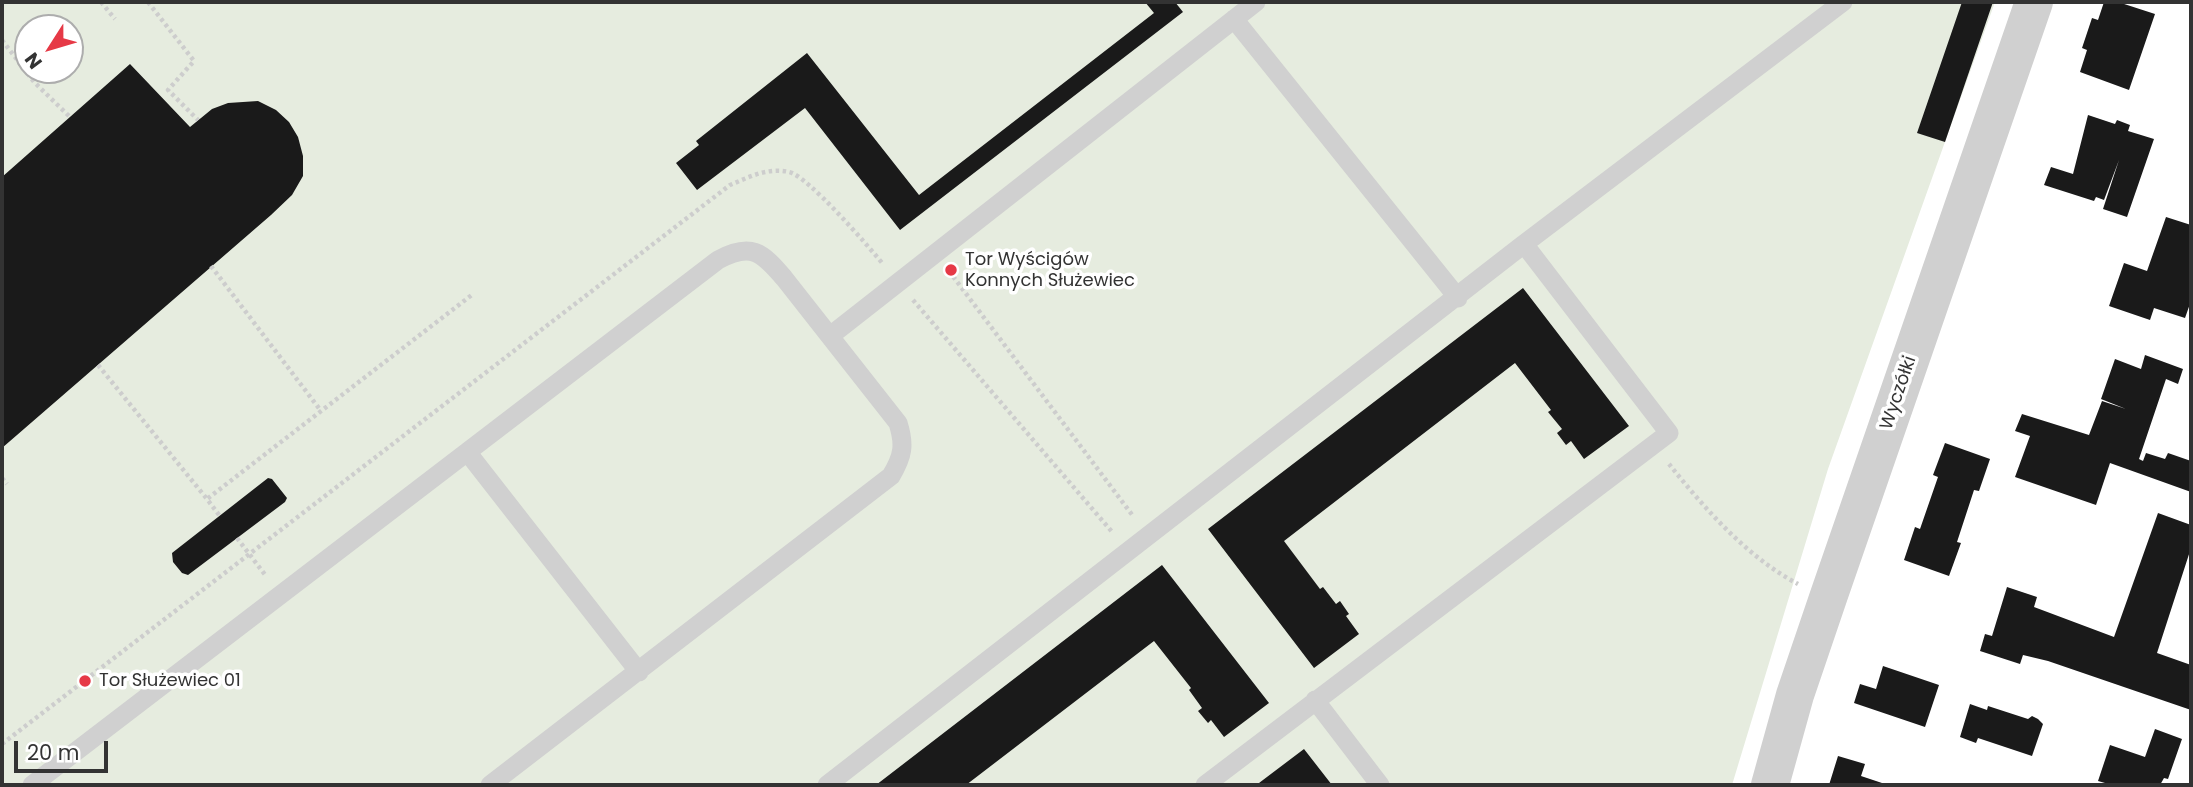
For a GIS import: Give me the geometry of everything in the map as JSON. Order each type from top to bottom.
[{"type":"street","name":"Wyczółki","points":[[1770,785],[1826,604],[2034,2]]},
{"type":"lane","points":[[830,336],[1256,2]]},
{"type":"lane","points":[[827,785],[1458,298],[1524,244],[1843,2]]},
{"type":"lane","points":[[1234,19],[1458,298]]},
{"type":"lane","points":[[1205,785],[1669,433],[1524,244]]},
{"type":"lane","points":[[33,785],[718,260],[735,251],[753,250],[769,261],[898,423],[903,441],[902,459],[891,476],[490,785]]},
{"type":"lane","points":[[467,453],[639,672]]},
{"type":"lane","points":[[1315,700],[1380,785]]},
{"type":"path","points":[[101,2],[115,19]]},
{"type":"path","points":[[148,2],[194,61],[168,90],[198,120]]},
{"type":"path","points":[[2,40],[34,82],[70,117]]},
{"type":"path","points":[[2,744],[730,185],[771,170],[792,172],[851,225],[1129,552]]},
{"type":"path","points":[[211,266],[321,411]]},
{"type":"path","points":[[948,270],[1149,537]]},
{"type":"path","points":[[207,499],[473,294]]},
{"type":"path","points":[[98,365],[219,515]]},
{"type":"path","points":[[1653,444],[1705,509],[1740,541],[1795,583]]},
{"type":"path","points":[[2,478],[7,484]]},
{"type":"path","points":[[237,538],[281,596]]},
{"type":"shaded area","name":"Tor Wyścigów Konnych Służewiec","points":[[2,2],[1995,2],[1828,469],[1732,785],[2,785]]},
{"type":"building","points":[[1145,2],[1175,2],[1183,12],[900,230],[805,108],[697,190],[676,163],[699,145],[696,141],[807,53],[919,195],[1154,13]]},
{"type":"building","points":[[1962,2],[1993,2],[1945,142],[1917,133]]},
{"type":"building","points":[[2104,2],[2118,2],[2155,14],[2129,90],[2080,72],[2087,50],[2082,48],[2092,18],[2098,20]]},
{"type":"building","points":[[130,64],[190,127],[212,109],[228,103],[258,101],[276,110],[289,122],[298,137],[303,156],[303,176],[292,195],[271,215],[2,448],[2,177]]},
{"type":"building","points":[[2088,115],[2115,124],[2117,120],[2130,125],[2128,131],[2154,139],[2127,217],[2103,209],[2119,160],[2104,200],[2096,197],[2094,201],[2044,185],[2051,167],[2073,174]]},
{"type":"building","points":[[2166,217],[2191,225],[2191,301],[2185,318],[2154,308],[2150,320],[2109,306],[2124,263],[2147,271]]},
{"type":"building","points":[[1523,288],[1629,426],[1584,459],[1571,441],[1566,445],[1557,433],[1562,429],[1548,412],[1551,410],[1515,363],[1284,541],[1320,589],[1323,587],[1336,604],[1340,601],[1349,614],[1346,616],[1359,634],[1314,668],[1208,529]]},
{"type":"building","points":[[2145,355],[2183,369],[2178,384],[2166,379],[2139,459],[2143,461],[2146,453],[2165,459],[2168,453],[2191,461],[2191,492],[2110,463],[2096,505],[2015,477],[2030,436],[2015,431],[2022,414],[2089,435],[2102,401],[2126,409],[2101,399],[2115,359],[2141,369]]},
{"type":"building","points":[[1945,443],[1990,459],[1979,491],[1974,490],[1957,542],[1961,543],[1949,576],[1904,560],[1915,527],[1920,529],[1938,477],[1933,475]]},
{"type":"building","points":[[268,478],[272,479],[287,498],[285,502],[188,575],[182,573],[173,562],[172,553]]},
{"type":"building","points":[[2158,513],[2191,525],[2191,548],[2157,653],[2191,665],[2191,710],[2048,661],[2023,655],[2020,664],[1980,651],[1985,634],[1992,636],[2007,587],[2037,597],[2034,607],[2114,637]]},
{"type":"building","points":[[1162,565],[1269,703],[1224,737],[1211,720],[1208,723],[1198,711],[1202,708],[1189,690],[1191,688],[1154,641],[966,785],[876,785]]},
{"type":"building","points":[[1883,666],[1939,685],[1925,727],[1854,703],[1860,684],[1876,689]]},
{"type":"building","points":[[1970,704],[1987,710],[1988,706],[2028,719],[2032,716],[2038,719],[2043,724],[2032,756],[1978,738],[1976,743],[1960,737]]},
{"type":"building","points":[[2155,729],[2182,739],[2168,779],[2164,778],[2160,785],[2112,785],[2098,781],[2110,745],[2145,757]]},
{"type":"building","points":[[1304,749],[1332,785],[1260,785],[1259,783]]},
{"type":"building","points":[[1838,756],[1865,764],[1861,776],[1888,785],[1829,785]]},
{"type":"place","name":"Tor Wyścigów Konnych Służewiec","points":[[951,270]]},
{"type":"place","name":"Tor Służewiec 01","points":[[85,681]]}]
